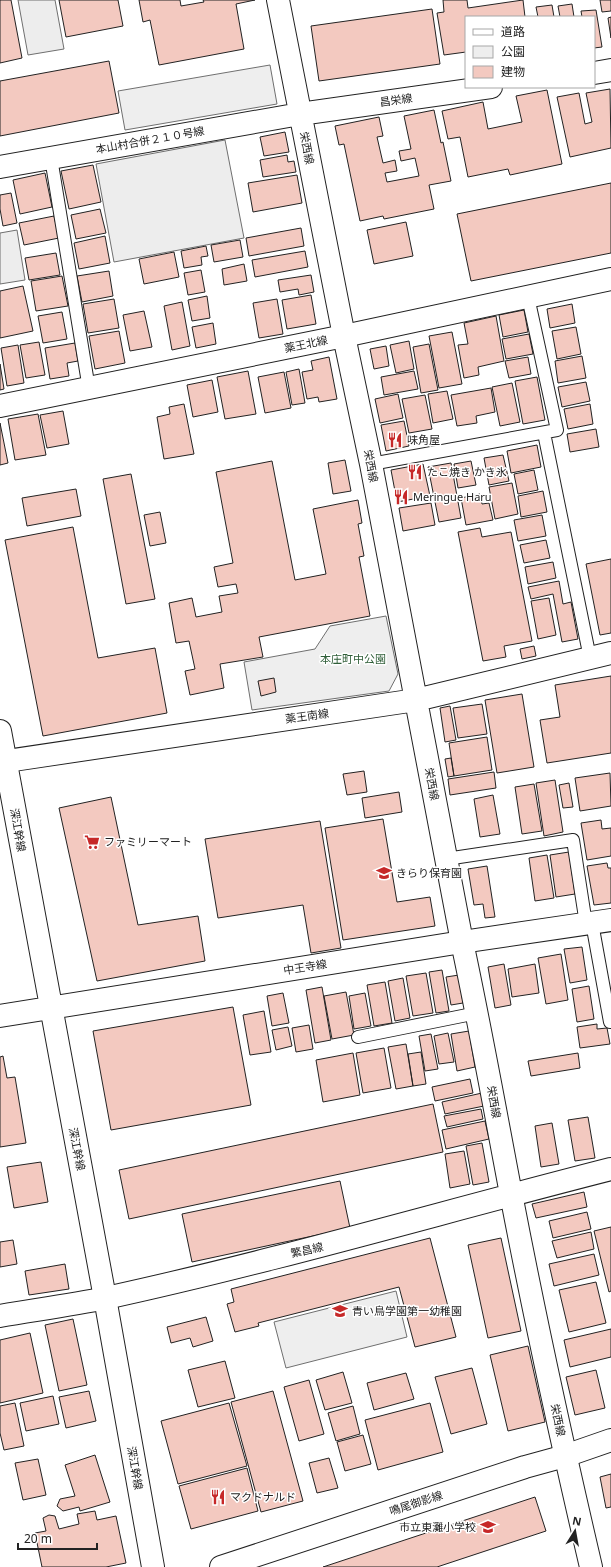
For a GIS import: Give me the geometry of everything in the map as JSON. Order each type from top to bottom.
[{"type":"street","name":"栄西線","points":[[278,0],[344,336],[371,464],[511,1194],[565,1456],[591,1567]]},
{"type":"street","points":[[595,72],[611,70]]},
{"type":"street","name":"昌栄線","points":[[300,114],[484,88]]},
{"type":"street","name":"本山村合併２１０号線","points":[[0,167],[300,114]]},
{"type":"street","name":"薬王北線","points":[[0,406],[344,336],[611,279]]},
{"type":"street","name":"薬王南線","points":[[3,762],[416,700],[611,653]]},
{"type":"street","name":"深江幹線","points":[[0,731],[3,762],[51,1008],[153,1567]]},
{"type":"street","name":"中王寺線","points":[[0,1016],[596,922]]},
{"type":"street","name":"繁昌線","points":[[0,1316],[105,1298],[326,1245],[511,1194],[611,1169]]},
{"type":"street","name":"鳴尾御影線","points":[[221,1567],[611,1440]]},
{"type":"lane","points":[[50,158],[89,389]]},
{"type":"lane","points":[[371,464],[557,430],[528,297]]},
{"type":"lane","points":[[544,433],[590,658]]},
{"type":"lane","points":[[446,859],[573,840],[596,922],[610,1022]]},
{"type":"lane","points":[[358,1037],[477,1013]]},
{"type":"green space","points":[[270,65],[277,104],[125,130],[118,91]]},
{"type":"green space","name":"本庄町中公園","points":[[386,616],[398,674],[389,691],[252,710],[244,662],[315,649],[330,626]]},
{"type":"green space","points":[[396,1291],[407,1337],[286,1368],[274,1322]]},
{"type":"shaded area","points":[[18,0],[55,0],[64,49],[28,55]]},
{"type":"shaded area","points":[[225,140],[244,238],[114,262],[96,164]]},
{"type":"shaded area","points":[[17,230],[25,280],[0,284],[0,233]]},
{"type":"building","points":[[0,0],[11,0],[22,58],[0,63]]},
{"type":"building","points":[[59,0],[118,0],[123,26],[66,37]]},
{"type":"building","points":[[139,0],[180,0],[181,6],[204,2],[203,0],[255,0],[236,4],[244,49],[159,65],[150,20],[143,22]]},
{"type":"building","points":[[443,0],[467,0],[468,8],[523,0],[525,16],[465,16],[465,52],[444,55],[437,13],[444,12]]},
{"type":"building","points":[[600,0],[611,0],[611,11],[602,12]]},
{"type":"building","points":[[572,4],[574,16],[560,16],[558,6]]},
{"type":"building","points":[[552,5],[554,16],[538,16],[536,7]]},
{"type":"building","points":[[432,9],[440,64],[319,81],[311,26]]},
{"type":"building","points":[[596,10],[602,47],[595,48],[595,16],[582,16],[581,11]]},
{"type":"building","points":[[611,17],[611,38],[608,18]]},
{"type":"building","points":[[109,61],[119,113],[0,136],[0,81]]},
{"type":"building","points":[[610,89],[611,148],[570,157],[557,97],[579,93],[585,124],[592,122],[586,93]]},
{"type":"building","points":[[547,90],[562,164],[510,175],[508,169],[468,177],[460,137],[448,139],[442,111],[483,102],[488,129],[522,122],[516,96]]},
{"type":"building","points":[[434,110],[441,143],[443,142],[451,181],[429,185],[434,209],[384,219],[383,216],[360,221],[344,144],[339,145],[335,126],[379,117],[383,136],[377,137],[383,163],[395,160],[397,171],[385,173],[387,182],[419,176],[415,158],[401,161],[399,151],[411,149],[404,116]]},
{"type":"building","points":[[285,132],[289,152],[264,156],[260,137]]},
{"type":"building","points":[[287,155],[288,162],[294,161],[296,172],[263,177],[260,160]]},
{"type":"building","points":[[93,165],[101,202],[69,209],[61,171]]},
{"type":"building","points":[[45,173],[52,207],[20,214],[13,180]]},
{"type":"building","points":[[297,175],[302,203],[253,212],[248,183]]},
{"type":"building","points":[[611,183],[611,253],[471,281],[457,214]]},
{"type":"building","points":[[11,193],[17,223],[3,226],[0,209],[0,195]]},
{"type":"building","points":[[100,209],[106,233],[76,239],[71,215]]},
{"type":"building","points":[[54,216],[59,238],[24,245],[19,223]]},
{"type":"building","points":[[406,222],[413,256],[374,264],[367,230]]},
{"type":"building","points":[[301,228],[304,246],[249,256],[246,238]]},
{"type":"building","points":[[105,236],[110,263],[79,269],[74,243]]},
{"type":"building","points":[[240,240],[243,257],[214,262],[211,245]]},
{"type":"building","points":[[206,246],[208,256],[201,257],[202,265],[184,268],[181,251]]},
{"type":"building","points":[[305,251],[308,267],[255,277],[252,260]]},
{"type":"building","points":[[174,252],[179,277],[144,284],[139,259]]},
{"type":"building","points":[[56,253],[60,275],[29,280],[25,258]]},
{"type":"building","points":[[244,264],[247,281],[224,285],[222,269]]},
{"type":"building","points":[[201,270],[205,292],[188,295],[184,273]]},
{"type":"building","points":[[109,271],[113,296],[82,302],[77,276]]},
{"type":"building","points":[[311,275],[314,292],[299,295],[298,289],[280,292],[278,280]]},
{"type":"building","points":[[62,276],[68,306],[36,311],[31,281]]},
{"type":"building","points":[[23,286],[33,331],[0,338],[0,291]]},
{"type":"building","points":[[311,295],[316,324],[287,329],[282,300]]},
{"type":"building","points":[[207,296],[210,318],[192,321],[188,300]]},
{"type":"building","points":[[114,299],[119,328],[88,333],[83,304]]},
{"type":"building","points":[[277,299],[283,334],[259,338],[253,303]]},
{"type":"building","points":[[182,302],[190,346],[172,350],[164,306]]},
{"type":"building","points":[[572,304],[575,323],[550,328],[547,309]]},
{"type":"building","points":[[524,310],[528,332],[503,337],[499,315]]},
{"type":"building","points":[[144,311],[152,347],[130,351],[123,315]]},
{"type":"building","points":[[62,312],[67,339],[43,343],[38,316]]},
{"type":"building","points":[[496,316],[504,361],[478,367],[479,375],[464,378],[458,345],[468,344],[464,323]]},
{"type":"building","points":[[213,323],[216,344],[196,348],[192,327]]},
{"type":"building","points":[[576,327],[581,354],[557,359],[552,331]]},
{"type":"building","points":[[119,331],[125,363],[95,369],[89,336]]},
{"type":"building","points":[[452,332],[462,384],[439,388],[429,336]]},
{"type":"building","points":[[529,334],[533,354],[506,359],[502,339]]},
{"type":"building","points":[[409,341],[414,369],[396,373],[390,345]]},
{"type":"building","points":[[39,342],[45,375],[26,378],[20,345]]},
{"type":"building","points":[[75,343],[78,361],[67,363],[69,376],[50,379],[45,348]]},
{"type":"building","points":[[429,344],[438,390],[421,393],[413,347]]},
{"type":"building","points":[[18,345],[24,383],[7,386],[1,348]]},
{"type":"building","points":[[386,346],[389,366],[374,369],[370,349]]},
{"type":"building","points":[[582,356],[586,378],[558,383],[555,361]]},
{"type":"building","points":[[329,357],[337,399],[319,402],[318,397],[307,399],[302,372],[313,370],[311,361]]},
{"type":"building","points":[[528,357],[531,374],[509,378],[505,361]]},
{"type":"building","points":[[0,364],[4,389],[0,390]]},
{"type":"building","points":[[299,369],[305,403],[292,405],[286,372]]},
{"type":"building","points":[[248,371],[256,414],[225,419],[217,377]]},
{"type":"building","points":[[414,371],[418,389],[384,395],[381,377]]},
{"type":"building","points":[[284,372],[291,408],[265,413],[258,377]]},
{"type":"building","points":[[537,377],[545,420],[523,424],[515,381]]},
{"type":"building","points":[[212,380],[218,412],[193,417],[187,385]]},
{"type":"building","points":[[586,382],[590,401],[562,407],[558,387]]},
{"type":"building","points":[[512,383],[520,422],[500,426],[492,387]]},
{"type":"building","points":[[491,388],[495,412],[476,416],[477,423],[457,426],[451,395]]},
{"type":"building","points":[[447,391],[453,419],[433,423],[428,394]]},
{"type":"building","points":[[398,394],[403,418],[380,423],[375,399]]},
{"type":"building","points":[[425,395],[432,429],[409,433],[402,399]]},
{"type":"building","points":[[184,404],[194,454],[164,459],[157,417],[170,414],[169,407]]},
{"type":"building","points":[[590,404],[593,424],[568,429],[564,409]]},
{"type":"building","points":[[63,411],[69,444],[47,448],[40,415]]},
{"type":"building","points":[[38,414],[46,455],[15,460],[8,419]]},
{"type":"building","points":[[404,421],[409,446],[386,451],[381,425]]},
{"type":"building","points":[[0,423],[8,463],[0,465]]},
{"type":"building","points":[[596,429],[599,447],[570,452],[567,434]]},
{"type":"building","points":[[537,445],[541,467],[511,473],[507,451]]},
{"type":"building","points":[[503,455],[509,481],[489,485],[484,458]]},
{"type":"building","points":[[345,460],[351,491],[333,494],[328,463]]},
{"type":"building","points":[[272,461],[295,580],[326,574],[313,509],[358,500],[362,523],[358,524],[364,556],[359,557],[370,616],[259,637],[263,657],[220,664],[224,688],[190,695],[185,671],[195,669],[189,641],[176,643],[169,603],[192,598],[196,617],[222,612],[219,596],[238,593],[236,584],[218,587],[214,567],[233,563],[216,472]]},
{"type":"building","points":[[471,461],[476,485],[458,488],[454,464]]},
{"type":"building","points":[[451,463],[461,518],[439,522],[428,467]]},
{"type":"building","points":[[423,464],[430,496],[397,502],[391,470]]},
{"type":"building","points":[[534,470],[538,490],[518,494],[514,474]]},
{"type":"building","points":[[131,474],[155,599],[126,604],[103,479]]},
{"type":"building","points":[[512,483],[518,514],[495,519],[489,487]]},
{"type":"building","points":[[76,489],[81,516],[27,526],[22,498]]},
{"type":"building","points":[[543,491],[547,512],[521,517],[518,496]]},
{"type":"building","points":[[480,494],[482,504],[489,503],[493,520],[466,525],[461,498]]},
{"type":"building","points":[[431,503],[435,525],[403,531],[399,508]]},
{"type":"building","points":[[160,512],[166,543],[150,546],[144,515]]},
{"type":"building","points":[[542,515],[546,536],[518,541],[514,520]]},
{"type":"building","points":[[73,527],[98,658],[155,648],[167,713],[43,736],[5,540]]},
{"type":"building","points":[[480,528],[482,537],[511,532],[532,641],[504,646],[506,657],[483,661],[458,532]]},
{"type":"building","points":[[546,540],[550,558],[524,563],[520,545]]},
{"type":"building","points":[[611,559],[611,633],[600,635],[586,564]]},
{"type":"building","points":[[553,562],[556,578],[528,584],[525,567]]},
{"type":"building","points":[[559,581],[563,604],[571,602],[578,639],[562,642],[553,594],[531,599],[528,587]]},
{"type":"building","points":[[549,598],[556,635],[538,639],[531,601]]},
{"type":"building","points":[[534,646],[536,656],[522,659],[520,649]]},
{"type":"building","points":[[611,676],[611,753],[547,763],[540,720],[560,717],[555,685]]},
{"type":"building","points":[[274,678],[276,692],[261,696],[258,681]]},
{"type":"building","points":[[522,694],[534,767],[497,773],[485,700]]},
{"type":"building","points":[[482,704],[487,734],[458,738],[453,708]]},
{"type":"building","points":[[450,706],[456,740],[445,742],[440,708]]},
{"type":"building","points":[[487,737],[492,770],[454,776],[449,743]]},
{"type":"building","points":[[451,758],[454,776],[448,777],[445,759]]},
{"type":"building","points":[[364,771],[367,792],[347,795],[343,774]]},
{"type":"building","points":[[494,772],[496,788],[450,795],[448,779]]},
{"type":"building","points":[[610,773],[611,806],[580,811],[575,778]]},
{"type":"building","points":[[555,780],[563,832],[544,836],[536,783]]},
{"type":"building","points":[[569,783],[573,807],[563,808],[559,785]]},
{"type":"building","points":[[534,784],[542,831],[522,834],[515,787]]},
{"type":"building","points":[[399,792],[402,812],[365,818],[362,798]]},
{"type":"building","points":[[493,795],[500,834],[480,837],[474,799]]},
{"type":"building","points":[[111,797],[138,925],[198,916],[205,961],[97,981],[59,808]]},
{"type":"building","points":[[383,819],[397,902],[430,897],[435,926],[343,940],[325,828]]},
{"type":"building","points":[[601,820],[602,829],[611,828],[611,856],[587,860],[581,823]]},
{"type":"building","points":[[320,821],[341,948],[311,953],[303,905],[218,918],[205,839]]},
{"type":"building","points":[[569,852],[575,894],[556,897],[550,855]]},
{"type":"building","points":[[547,855],[554,898],[535,901],[529,858]]},
{"type":"building","points":[[607,863],[608,868],[611,868],[611,903],[594,905],[587,866]]},
{"type":"building","points":[[487,866],[495,917],[485,918],[483,904],[474,905],[468,869]]},
{"type":"building","points":[[582,947],[587,980],[570,983],[564,949]]},
{"type":"building","points":[[561,954],[568,1000],[546,1004],[538,958]]},
{"type":"building","points":[[504,964],[511,1005],[495,1008],[488,967]]},
{"type":"building","points":[[535,964],[539,993],[512,997],[508,969]]},
{"type":"building","points":[[442,970],[449,1011],[436,1013],[429,972]]},
{"type":"building","points":[[426,973],[433,1013],[413,1016],[406,976]]},
{"type":"building","points":[[459,975],[463,1003],[451,1005],[446,977]]},
{"type":"building","points":[[403,978],[410,1018],[395,1021],[388,981]]},
{"type":"building","points":[[385,982],[392,1023],[374,1026],[367,985]]},
{"type":"building","points":[[589,986],[594,1019],[577,1022],[572,989]]},
{"type":"building","points":[[322,987],[331,1040],[315,1043],[306,990]]},
{"type":"building","points":[[346,992],[354,1035],[332,1039],[324,996]]},
{"type":"building","points":[[283,993],[289,1023],[272,1026],[267,996]]},
{"type":"building","points":[[365,993],[371,1026],[354,1029],[349,996]]},
{"type":"building","points":[[233,1007],[251,1105],[111,1130],[93,1031]]},
{"type":"building","points":[[264,1011],[271,1052],[250,1055],[243,1015]]},
{"type":"building","points":[[597,1024],[597,1029],[607,1028],[610,1044],[580,1048],[577,1027]]},
{"type":"building","points":[[309,1025],[313,1049],[296,1052],[292,1028]]},
{"type":"building","points":[[288,1027],[292,1046],[276,1050],[272,1030]]},
{"type":"building","points":[[469,1031],[475,1067],[457,1071],[451,1034]]},
{"type":"building","points":[[448,1033],[454,1062],[439,1064],[434,1036]]},
{"type":"building","points":[[431,1034],[438,1069],[425,1071],[419,1036]]},
{"type":"building","points":[[406,1044],[413,1086],[396,1089],[388,1047]]},
{"type":"building","points":[[384,1048],[391,1088],[363,1093],[356,1053]]},
{"type":"building","points":[[421,1052],[426,1084],[413,1086],[408,1054]]},
{"type":"building","points":[[353,1053],[360,1095],[323,1102],[316,1060]]},
{"type":"building","points":[[578,1053],[580,1068],[531,1076],[528,1061]]},
{"type":"building","points":[[3,1056],[7,1078],[15,1077],[26,1143],[0,1147],[0,1057]]},
{"type":"building","points":[[470,1079],[473,1093],[435,1101],[432,1087]]},
{"type":"building","points":[[482,1093],[484,1106],[445,1114],[442,1102]]},
{"type":"building","points":[[433,1104],[443,1152],[129,1219],[119,1170]]},
{"type":"building","points":[[481,1109],[483,1119],[447,1127],[444,1116]]},
{"type":"building","points":[[588,1117],[595,1158],[575,1161],[568,1120]]},
{"type":"building","points":[[485,1121],[489,1139],[446,1149],[442,1130]]},
{"type":"building","points":[[552,1123],[559,1164],[541,1167],[535,1126]]},
{"type":"building","points":[[482,1143],[489,1182],[473,1185],[466,1146]]},
{"type":"building","points":[[464,1151],[470,1184],[450,1188],[445,1154]]},
{"type":"building","points":[[41,1162],[48,1202],[14,1208],[7,1167]]},
{"type":"building","points":[[340,1181],[350,1228],[192,1262],[182,1214]]},
{"type":"building","points":[[584,1192],[587,1207],[536,1218],[532,1204]]},
{"type":"building","points":[[587,1212],[591,1229],[553,1238],[549,1221]]},
{"type":"building","points":[[611,1227],[611,1291],[609,1292],[594,1231]]},
{"type":"building","points":[[591,1232],[594,1249],[557,1258],[552,1241]]},
{"type":"building","points":[[430,1238],[456,1337],[415,1347],[399,1287],[258,1323],[259,1326],[235,1332],[227,1304],[234,1302],[231,1289]]},
{"type":"building","points":[[501,1238],[521,1331],[488,1338],[468,1245]]},
{"type":"building","points":[[13,1240],[17,1264],[0,1267],[0,1242]]},
{"type":"building","points":[[594,1254],[599,1275],[554,1286],[549,1264]]},
{"type":"building","points":[[65,1264],[69,1289],[29,1295],[25,1271]]},
{"type":"building","points":[[596,1282],[606,1323],[569,1332],[559,1290]]},
{"type":"building","points":[[206,1317],[213,1341],[193,1347],[190,1338],[171,1343],[167,1327]]},
{"type":"building","points":[[73,1319],[87,1385],[59,1391],[45,1325]]},
{"type":"building","points":[[611,1329],[611,1357],[570,1367],[564,1340]]},
{"type":"building","points":[[30,1333],[43,1393],[0,1403],[0,1340]]},
{"type":"building","points":[[528,1346],[545,1422],[508,1431],[490,1355]]},
{"type":"building","points":[[225,1361],[235,1398],[198,1407],[188,1370]]},
{"type":"building","points":[[472,1368],[487,1424],[451,1434],[435,1377]]},
{"type":"building","points":[[596,1370],[605,1408],[575,1415],[566,1377]]},
{"type":"building","points":[[343,1372],[352,1403],[325,1410],[316,1380]]},
{"type":"building","points":[[406,1373],[414,1399],[374,1410],[367,1383]]},
{"type":"building","points":[[309,1380],[324,1434],[299,1441],[284,1387]]},
{"type":"building","points":[[89,1391],[96,1421],[66,1428],[59,1397]]},
{"type":"building","points":[[273,1391],[303,1501],[261,1512],[231,1402]]},
{"type":"building","points":[[53,1396],[59,1424],[26,1431],[20,1403]]},
{"type":"building","points":[[15,1403],[24,1446],[4,1450],[0,1433],[0,1406]]},
{"type":"building","points":[[229,1403],[247,1466],[178,1484],[161,1421]]},
{"type":"building","points":[[430,1403],[443,1452],[378,1470],[365,1420]]},
{"type":"building","points":[[353,1406],[360,1434],[336,1441],[328,1413]]},
{"type":"building","points":[[363,1435],[371,1464],[345,1471],[337,1442]]},
{"type":"building","points":[[95,1455],[110,1502],[80,1511],[79,1507],[63,1511],[57,1506],[60,1499],[75,1496],[65,1465]]},
{"type":"building","points":[[329,1458],[338,1488],[317,1493],[309,1463]]},
{"type":"building","points":[[38,1459],[46,1495],[23,1500],[15,1463]]},
{"type":"building","points":[[247,1468],[258,1511],[191,1529],[179,1486]]},
{"type":"building","points":[[611,1474],[611,1507],[606,1508],[600,1477]]},
{"type":"building","points":[[535,1497],[546,1531],[437,1567],[323,1567]]},
{"type":"building","points":[[95,1511],[97,1520],[116,1516],[126,1563],[106,1567],[42,1567],[35,1533],[46,1531],[43,1518],[49,1515],[55,1516],[59,1529],[79,1524],[77,1514]]},
{"type":"place","name":"味角屋","points":[[395,440]]},
{"type":"place","name":"たこ焼き かき氷","points":[[415,472]]},
{"type":"place","name":"Meringue Haru","points":[[401,497]]},
{"type":"place","name":"ファミリーマート","points":[[92,842]]},
{"type":"place","name":"きらり保育園","points":[[384,873]]},
{"type":"place","name":"青い鳥学園第一幼稚園","points":[[340,1311]]},
{"type":"place","name":"マクドナルド","points":[[218,1497]]},
{"type":"place","name":"市立東灘小学校","points":[[488,1527]]}]
